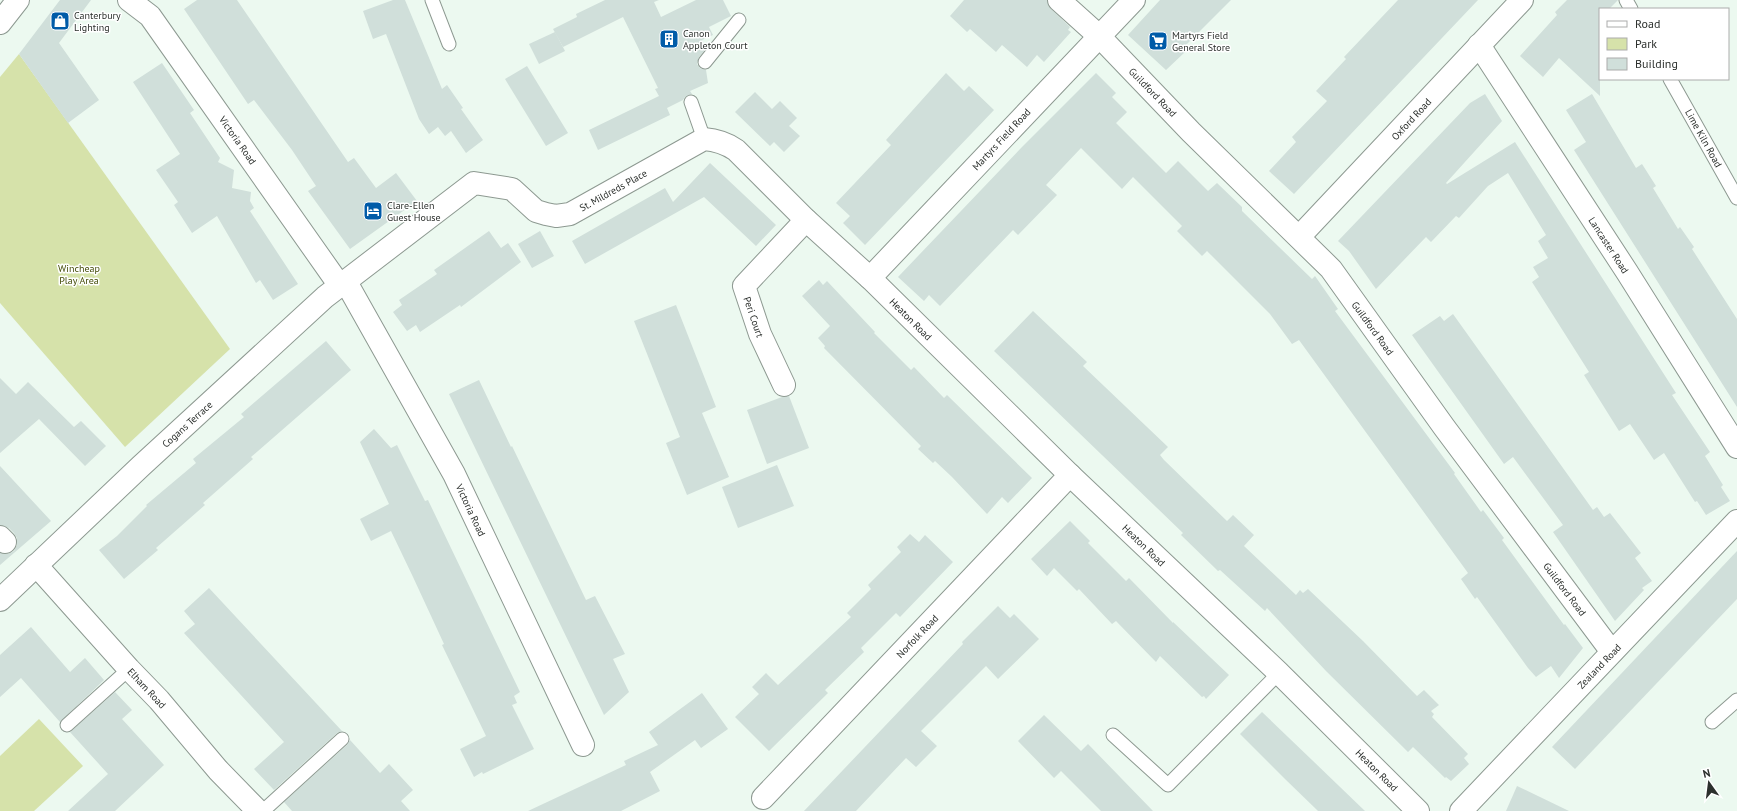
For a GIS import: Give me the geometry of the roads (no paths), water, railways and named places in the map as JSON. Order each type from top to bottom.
[{"type":"main road","points":[[0,23],[18,0]]},
{"type":"main road","name":"Victoria Road","points":[[129,0],[150,16],[343,284],[454,474],[583,745]]},
{"type":"main road","name":"Guildford Road","points":[[1059,0],[1098,36],[1191,132],[1332,269],[1444,427],[1612,652]]},
{"type":"main road","name":"Martyrs Field Road","points":[[870,278],[1098,36],[1134,0]]},
{"type":"main road","name":"Oxford Road","points":[[1300,237],[1522,0]]},
{"type":"main road","name":"Lancaster Road","points":[[1479,45],[1623,266],[1737,447]]},
{"type":"main road","points":[[704,139],[727,144],[736,150],[806,220],[870,278]]},
{"type":"main road","name":"St. Mildreds Place","points":[[343,284],[474,183],[512,189],[536,211],[556,216],[570,214],[704,139]]},
{"type":"main road","name":"Peri Court","points":[[784,385],[760,334],[744,286],[806,220]]},
{"type":"main road","name":"Heaton Road","points":[[870,278],[1070,475],[1279,673],[1418,811]]},
{"type":"main road","name":"Cogans Terrace","points":[[0,600],[141,466],[308,313],[343,284]]},
{"type":"main road","name":"Norfolk Road","points":[[763,798],[1070,475]]},
{"type":"main road","name":"Zealand Road","points":[[1461,811],[1737,521]]},
{"type":"main road","name":"Elham Road","points":[[36,565],[129,669],[159,700],[218,770],[258,811]]},
{"type":"lane","points":[[432,0],[449,44]]},
{"type":"lane","points":[[705,62],[740,20]]},
{"type":"lane","name":"Lime Kiln Road","points":[[1671,80],[1737,198]]},
{"type":"lane","points":[[691,102],[704,139]]},
{"type":"lane","points":[[67,725],[129,669]]},
{"type":"lane","points":[[1113,735],[1168,785],[1279,673]]},
{"type":"lane","points":[[1712,722],[1737,700]]},
{"type":"lane","points":[[263,811],[342,739]]},
{"type":"place","name":"Canterbury Lighting","points":[[60,21]]},
{"type":"place","name":"Canon Appleton Court","points":[[669,39]]},
{"type":"place","name":"Martyrs Field General Store","points":[[1158,41]]},
{"type":"place","name":"Clare-Ellen Guest House","points":[[373,211]]},
{"type":"park label","name":"Wincheap Play Area","points":[[79,274]]}]
